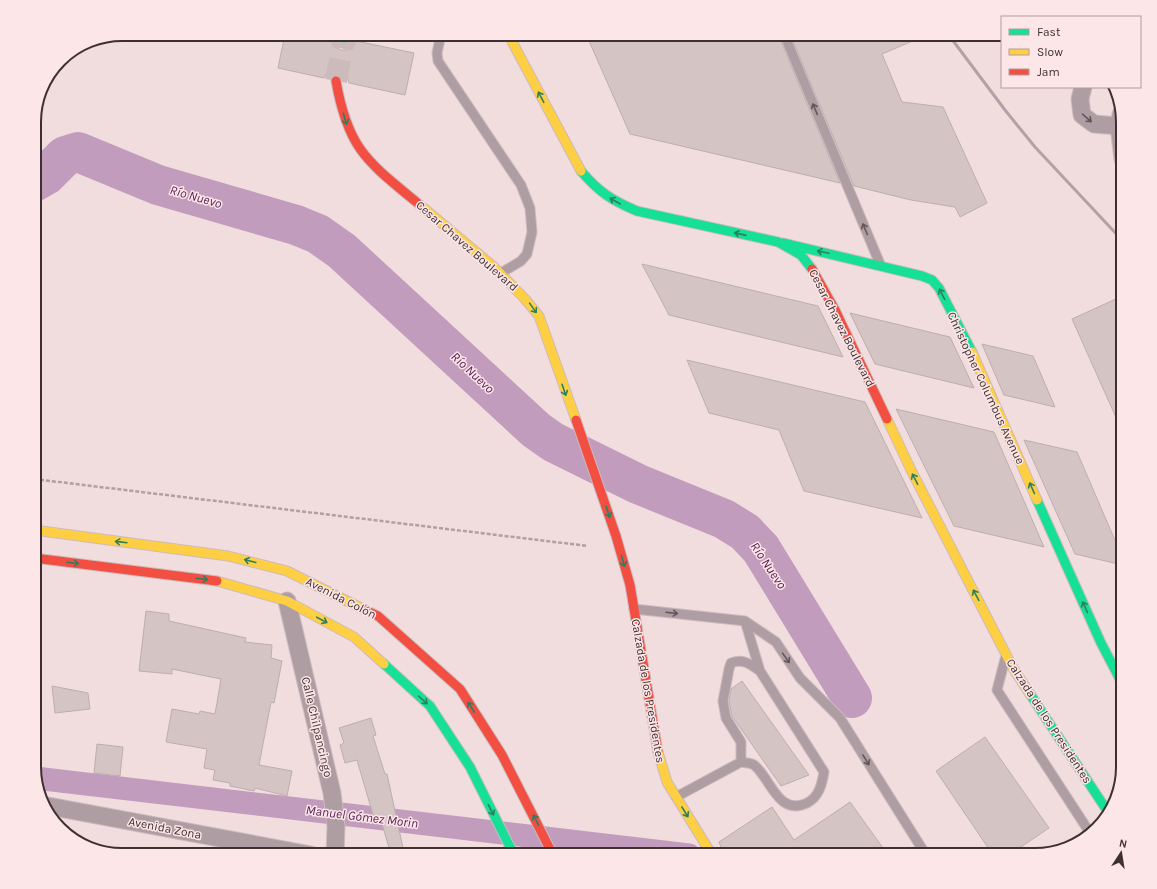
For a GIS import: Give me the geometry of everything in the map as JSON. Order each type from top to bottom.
[{"type":"main road","name":"Cesar Chavez Boulevard","points":[[512,41],[578,167],[596,189],[618,203],[637,211],[778,242],[801,255],[808,262],[835,310],[911,470],[994,629]]},
{"type":"main road","name":"Cesar Chavez Boulevard","points":[[336,81],[348,130],[360,151],[381,173],[501,272],[525,297],[538,316],[616,536],[630,585]]},
{"type":"main road","name":"Christopher Columbus Avenue","points":[[778,242],[922,276],[932,280],[939,288],[966,340],[1101,643],[1116,672]]},
{"type":"main road","name":"Avenida Colón","points":[[41,531],[228,556],[287,571],[378,616],[460,689],[502,755],[549,848]]},
{"type":"main road","points":[[41,559],[213,580],[287,601],[354,637],[430,706],[470,767],[510,848]]},
{"type":"main road","name":"Calzada de los Presidentes","points":[[630,585],[658,754],[667,782],[708,848]]},
{"type":"main road","name":"Calzada de los Presidentes","points":[[994,629],[1013,668],[1105,808]]},
{"type":"street","points":[[1083,88],[1080,99],[1082,114],[1094,124],[1116,121]]},
{"type":"street","name":"Calle Chilpancingo","points":[[287,601],[332,793],[336,826],[335,848]]},
{"type":"street","name":"Avenida Zona","points":[[51,807],[273,848]]},
{"type":"lane","points":[[439,41],[437,52],[438,61],[521,185],[530,208],[532,232],[527,254],[521,261],[501,272]]},
{"type":"lane","points":[[787,41],[880,265]]},
{"type":"lane","points":[[633,608],[745,621],[776,642],[800,678],[840,718],[922,848]]},
{"type":"lane","points":[[676,797],[741,762],[754,765],[781,800],[790,804],[801,806],[814,800],[822,785],[824,772],[760,671],[745,621]]},
{"type":"lane","points":[[1006,655],[997,690],[1087,829]]},
{"type":"lane","points":[[741,762],[742,742],[726,718],[723,702],[729,669],[732,663],[738,660],[745,661],[760,671]]},
{"type":"path","points":[[41,480],[588,546]]},
{"type":"building","points":[[284,41],[332,41],[335,47],[341,50],[347,50],[353,47],[356,41],[414,53],[405,95],[349,83],[346,73],[340,69],[328,71],[324,78],[278,68]]},
{"type":"building","points":[[589,41],[781,41],[840,183],[630,134]]},
{"type":"building","points":[[793,41],[913,41],[882,54],[902,102],[943,107],[987,203],[960,217],[955,207],[911,200],[854,186]]},
{"type":"building","points":[[642,264],[818,306],[843,357],[669,315]]},
{"type":"building","points":[[1116,299],[1116,417],[1072,319]]},
{"type":"building","points":[[850,313],[950,337],[974,388],[875,364]]},
{"type":"building","points":[[982,344],[1033,356],[1055,407],[1004,395]]},
{"type":"building","points":[[687,360],[865,402],[922,518],[804,491],[779,430],[709,413]]},
{"type":"building","points":[[896,409],[994,432],[1044,547],[954,526]]},
{"type":"building","points":[[1024,440],[1077,452],[1116,543],[1116,563],[1075,554]]},
{"type":"building","points":[[146,611],[169,614],[169,621],[246,638],[245,642],[272,645],[271,658],[282,661],[274,703],[271,702],[259,765],[292,771],[287,796],[255,788],[254,791],[230,786],[230,783],[213,780],[215,770],[204,768],[207,749],[166,742],[172,709],[199,714],[200,711],[215,714],[221,679],[172,669],[172,674],[139,671]]},
{"type":"building","points":[[742,681],[809,775],[781,786],[732,716],[729,701],[731,689]]},
{"type":"building","points":[[52,686],[88,693],[90,709],[55,713]]},
{"type":"building","points":[[371,718],[376,735],[373,736],[385,774],[387,774],[403,848],[389,848],[380,817],[374,818],[357,760],[345,763],[340,745],[344,743],[339,728]]},
{"type":"building","points":[[985,737],[1049,828],[1019,848],[988,848],[936,771]]},
{"type":"building","points":[[97,744],[123,747],[120,776],[94,773]]},
{"type":"building","points":[[850,802],[883,848],[721,848],[719,842],[772,807],[794,840]]},
{"type":"waterway","name":"Río Nuevo","points":[[41,178],[46,175],[65,156],[78,152],[158,185],[296,225],[318,234],[342,251],[536,430],[553,442],[638,484],[724,519],[745,532],[761,549],[852,698]]},
{"type":"waterway","name":"Manuel Gómez Morin","points":[[42,779],[630,848]]},
{"type":"tunnel","points":[[336,81],[343,41]]},
{"type":"railway","points":[[953,41],[1035,147],[1116,234]]},
{"type":"traffic: fast","points":[[581,171],[606,195],[637,211],[778,242],[801,255],[812,269]]},
{"type":"traffic: fast","points":[[783,243],[922,276],[932,280],[939,288],[972,352]]},
{"type":"traffic: fast","points":[[1037,500],[1101,643],[1116,672]]},
{"type":"traffic: fast","points":[[384,664],[430,706],[470,767],[510,848]]},
{"type":"traffic: fast","points":[[1030,694],[1105,808]]},
{"type":"traffic: slow","points":[[512,41],[581,171]]},
{"type":"traffic: slow","points":[[420,205],[494,267],[539,316],[576,420]]},
{"type":"traffic: slow","points":[[972,352],[1037,500]]},
{"type":"traffic: slow","points":[[887,419],[911,470],[1013,668],[1030,694]]},
{"type":"traffic: slow","points":[[41,531],[228,556],[287,571],[363,609]]},
{"type":"traffic: slow","points":[[217,581],[287,601],[354,637],[384,664]]},
{"type":"traffic: slow","points":[[658,752],[667,782],[708,848]]},
{"type":"traffic: jam","points":[[336,81],[347,123],[354,139],[363,153],[387,177],[420,205]]},
{"type":"traffic: jam","points":[[812,269],[835,310],[887,419]]},
{"type":"traffic: jam","points":[[576,420],[616,536],[630,585],[658,752]]},
{"type":"traffic: jam","points":[[41,559],[217,581]]},
{"type":"traffic: jam","points":[[363,609],[378,616],[460,689],[502,755],[549,848]]}]
